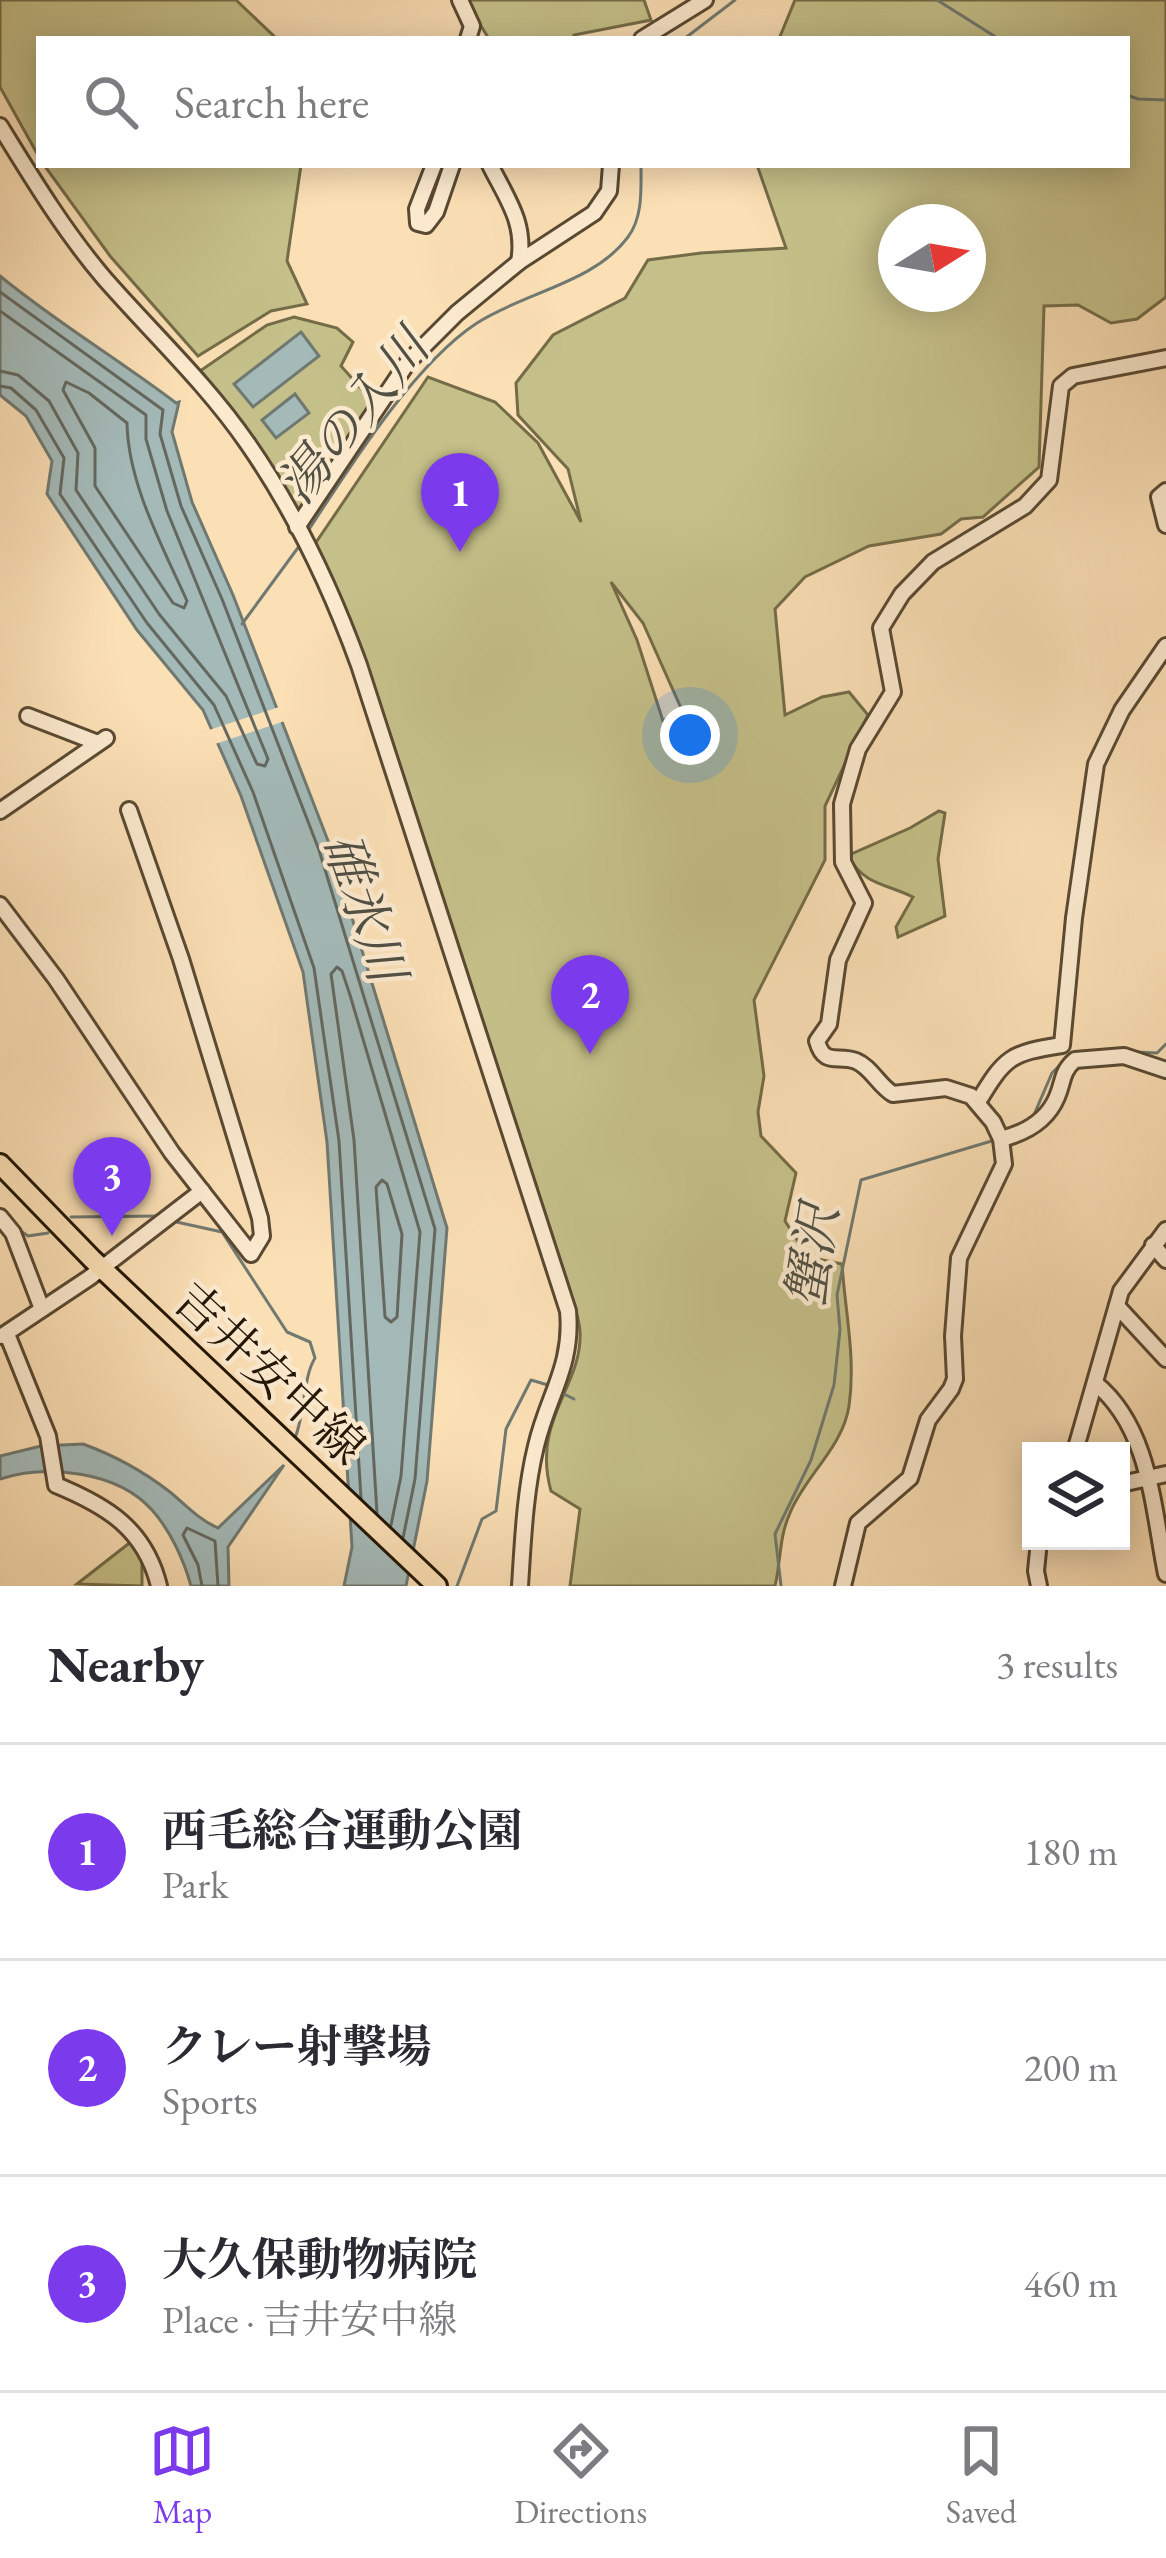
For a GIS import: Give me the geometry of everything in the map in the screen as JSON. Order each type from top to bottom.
[{"type":"main road","name":"吉井安中線","points":[[0,1164],[102,1268],[437,1586]]},
{"type":"street","points":[[460,0],[472,26],[469,36]]},
{"type":"street","points":[[647,36],[705,0]]},
{"type":"street","points":[[0,126],[54,213],[103,276],[190,370],[247,442],[338,606],[568,1311],[567,1358],[535,1449],[520,1586]]},
{"type":"street","points":[[433,168],[416,209],[418,223],[426,225],[436,212],[451,168]]},
{"type":"street","points":[[492,168],[517,215],[523,239],[519,262]]},
{"type":"street","points":[[301,535],[408,362],[519,262],[594,213],[609,191],[611,168]]},
{"type":"street","points":[[843,1586],[858,1523],[910,1478],[928,1420],[955,1379],[956,1268],[969,1231],[1004,1164],[1001,1139],[979,1102],[946,1088],[893,1094],[862,1064],[831,1060],[819,1049],[818,1041],[829,1024],[838,960],[865,903],[845,869],[840,824],[858,749],[891,698],[881,628],[902,594],[932,562],[1025,506],[1049,480],[1061,386],[1073,376],[1166,358]]},
{"type":"street","points":[[1166,491],[1159,497],[1166,525]]},
{"type":"street","points":[[979,1102],[1000,1066],[1017,1052],[1062,1045],[1096,764],[1122,710],[1166,646]]},
{"type":"street","points":[[0,811],[102,741],[28,716]]},
{"type":"street","points":[[0,905],[251,1254],[262,1236],[260,1218],[181,959],[129,810]]},
{"type":"street","points":[[1001,1139],[1033,1127],[1044,1117],[1057,1100],[1062,1073],[1075,1060],[1124,1056],[1166,1070]]},
{"type":"street","points":[[159,1586],[147,1549],[136,1533],[103,1506],[56,1485],[47,1438],[4,1335],[202,1191]]},
{"type":"street","points":[[0,1217],[13,1233],[42,1310]]},
{"type":"street","points":[[1078,1442],[1117,1306],[1131,1274],[1166,1230]]},
{"type":"street","points":[[1153,1245],[1166,1260]]},
{"type":"street","points":[[1117,1306],[1166,1360]]},
{"type":"street","points":[[1095,1383],[1126,1416],[1147,1478],[1166,1574]]},
{"type":"street","points":[[1130,1482],[1166,1474]]},
{"type":"street","points":[[1038,1550],[1040,1586]]},
{"type":"shaded area","points":[[0,0],[236,0],[274,36],[36,36],[36,152],[0,87]]},
{"type":"shaded area","points":[[465,0],[644,0],[651,20],[574,36],[487,36]]},
{"type":"shaded area","points":[[795,0],[1166,0],[1166,297],[1137,319],[1111,323],[1078,305],[1044,306],[1039,467],[983,517],[961,519],[941,534],[869,546],[805,577],[775,609],[785,715],[822,697],[849,692],[868,715],[825,806],[825,860],[754,1000],[764,1076],[758,1112],[761,1136],[796,1173],[785,1221],[808,1257],[842,1264],[851,1352],[845,1421],[790,1513],[775,1586],[570,1586],[580,1509],[551,1491],[547,1466],[552,1424],[579,1351],[577,1313],[391,737],[353,629],[315,544],[428,377],[495,402],[538,443],[581,522],[568,469],[518,415],[516,383],[553,335],[625,298],[648,260],[786,248],[758,168],[1130,168],[1130,36],[780,36]],"holes":[[[611,582],[643,623],[681,708],[663,721],[637,640]]]},
{"type":"shaded area","points":[[46,168],[301,168],[287,261],[307,304],[271,311],[198,356],[110,256]]},
{"type":"shaded area","points":[[294,317],[337,328],[353,342],[341,366],[375,404],[303,508],[295,512],[254,441],[200,371],[267,325]]},
{"type":"shaded area","points":[[939,811],[945,813],[938,859],[945,916],[898,937],[896,927],[913,897],[869,879],[847,856]]},
{"type":"shaded area","points":[[132,1541],[142,1555],[142,1586],[77,1584]]},
{"type":"water","points":[[0,276],[179,402],[172,432],[192,502],[330,846],[447,1228],[427,1481],[406,1586],[344,1586],[352,1547],[327,1142],[303,972],[241,796],[203,710],[137,630],[47,494],[52,461],[26,416],[0,395]]},
{"type":"water","points":[[301,332],[319,356],[253,407],[234,384]]},
{"type":"water","points":[[295,394],[309,413],[276,438],[262,420]]},
{"type":"water","points":[[83,1444],[139,1471],[218,1528],[284,1465],[228,1547],[229,1586],[191,1586],[159,1518],[120,1487],[60,1472],[0,1479],[0,1456],[41,1446]]},
{"type":"pier","points":[[282,706],[288,720],[212,745],[206,731]]},
{"type":"waterway","name":"湯の入川","points":[[688,36],[735,0]]},
{"type":"waterway","points":[[937,0],[994,36]]},
{"type":"waterway","points":[[1130,96],[1166,100]]},
{"type":"waterway","name":"湯の入川","points":[[308,531],[384,419],[453,341],[496,312],[558,286],[614,253],[633,229],[639,212],[641,168]]},
{"type":"waterway","name":"湯の入川","points":[[242,624],[300,545]]},
{"type":"waterway","name":"蟹沢","points":[[1135,1052],[1157,1053],[1166,1044]]},
{"type":"waterway","name":"蟹沢","points":[[1033,1117],[1052,1073],[1068,1057]]},
{"type":"waterway","name":"蟹沢","points":[[781,1586],[775,1534],[811,1460],[834,1385],[840,1330],[837,1295],[861,1180],[995,1140]]},
{"type":"waterway","points":[[71,1217],[158,1216]]},
{"type":"waterway","points":[[172,1221],[222,1232],[287,1332],[310,1342],[315,1358],[295,1438]]},
{"type":"waterway","points":[[18,1229],[28,1236],[48,1233]]},
{"type":"waterway","points":[[457,1586],[482,1519],[496,1511],[506,1429],[531,1380],[548,1385]]},
{"type":"waterway","points":[[564,1394],[574,1399]]},
{"type":"place","name":"西毛総合運動公園","points":[[460,552]]},
{"type":"place","name":"クレー射撃場","points":[[590,1054]]},
{"type":"place","name":"大久保動物病院","points":[[112,1236]]},
{"type":"water label","name":"碓氷川","points":[[365,907]]}]
